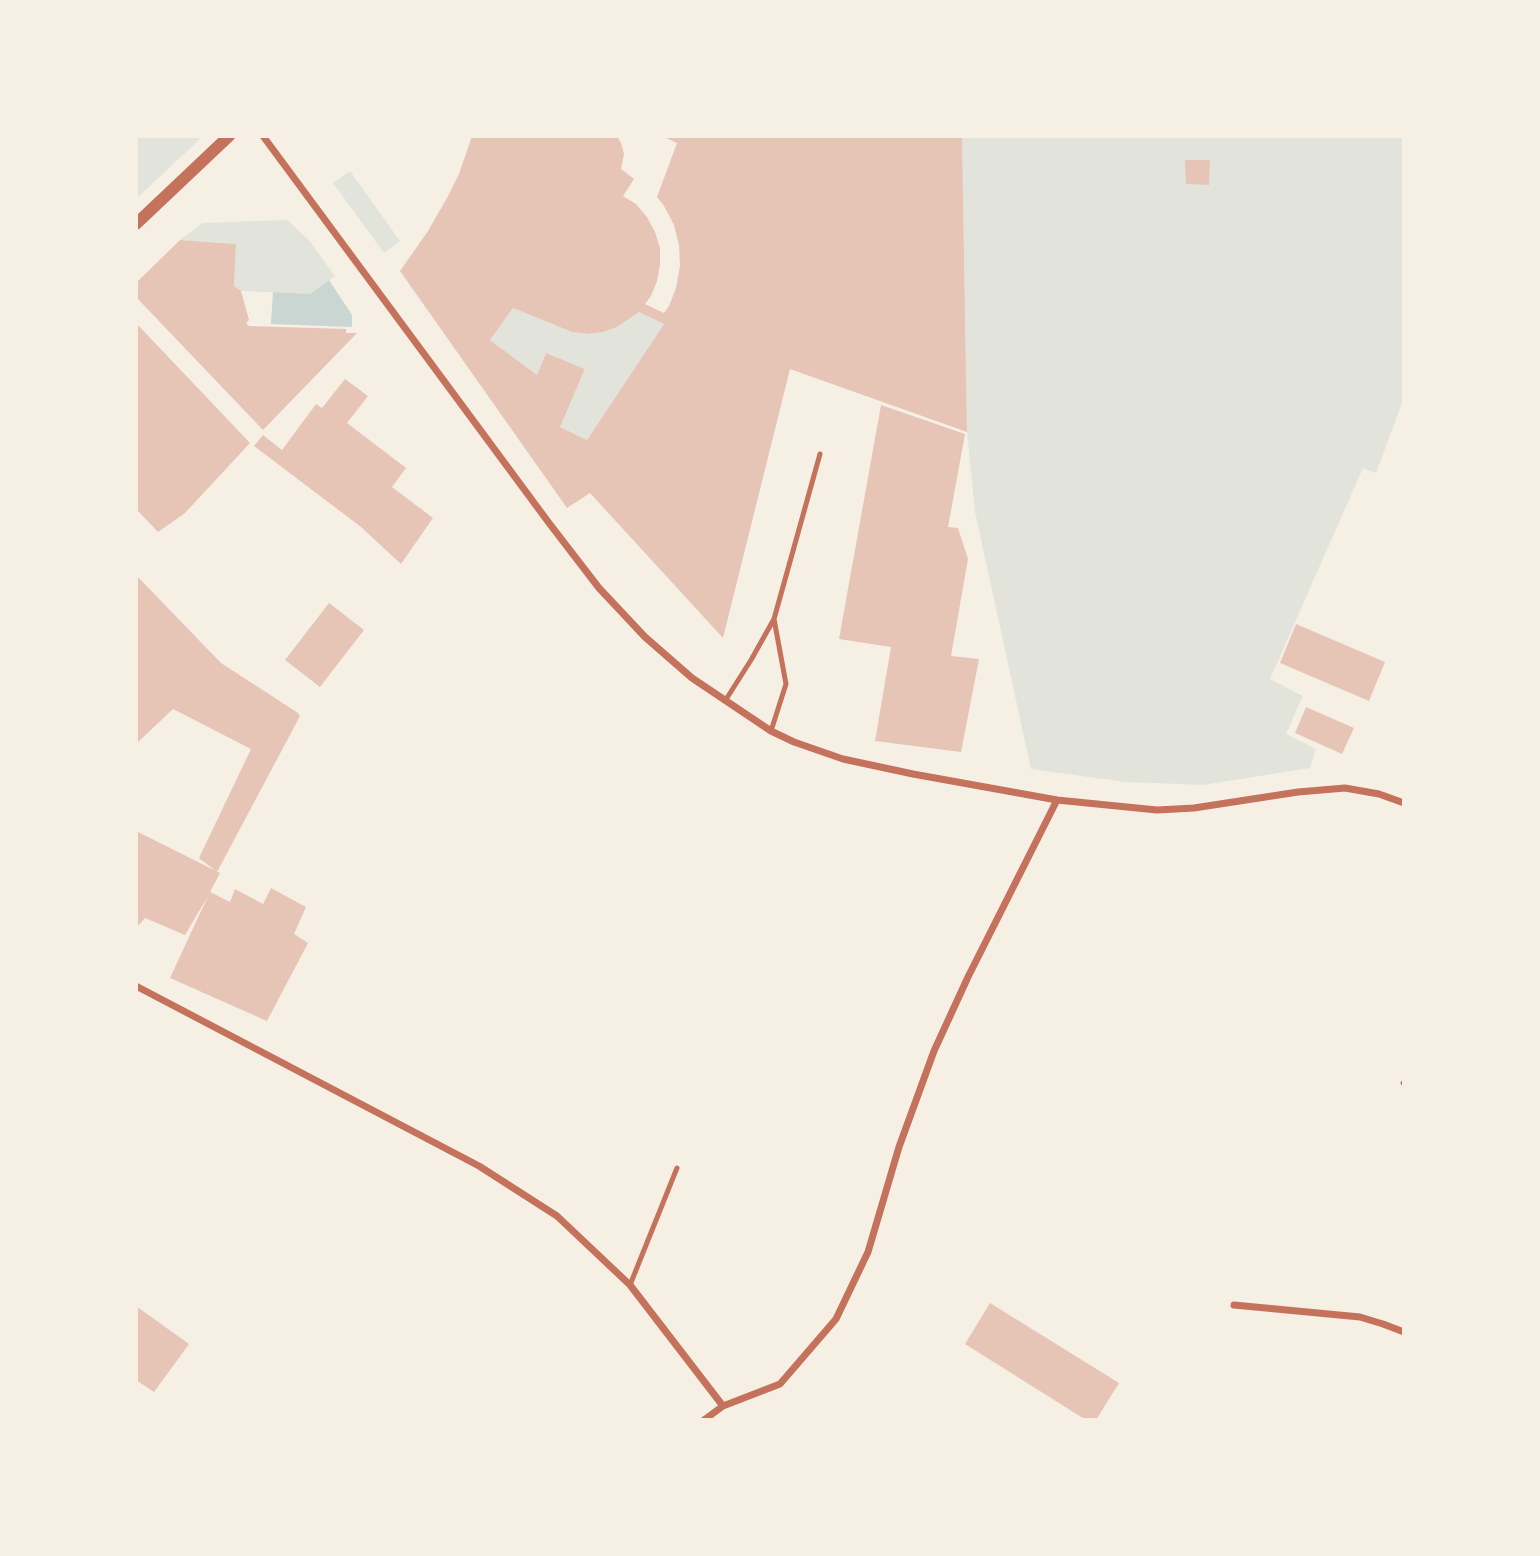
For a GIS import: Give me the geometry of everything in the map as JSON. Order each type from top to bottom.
[{"type":"street","points":[[136,223],[229,136]]},
{"type":"street","points":[[263,136],[599,588],[645,637],[692,678],[771,731],[843,759],[913,775],[1057,800],[1157,810],[1194,808],[1298,792],[1345,788],[1379,794],[1404,803]]},
{"type":"street","points":[[704,1419],[723,1406],[780,1384],[836,1319],[868,1252],[900,1147],[934,1051],[1057,800]]},
{"type":"street","points":[[136,986],[479,1166],[557,1216],[630,1285],[723,1406]]},
{"type":"street","points":[[1234,1305],[1360,1317],[1404,1332]]},
{"type":"lane","points":[[725,701],[774,619],[820,454]]},
{"type":"lane","points":[[771,731],[786,684],[774,619]]},
{"type":"lane","points":[[630,1285],[677,1168]]},
{"type":"shaded area","points":[[137,136],[202,136],[202,137],[137,198]]},
{"type":"shaded area","points":[[962,137],[1403,137],[1403,400],[1376,473],[1363,468],[1270,679],[1303,696],[1286,734],[1316,749],[1310,768],[1203,785],[1126,782],[1031,769],[975,512],[967,432]]},
{"type":"shaded area","points":[[350,171],[400,241],[384,253],[333,183]]},
{"type":"shaded area","points":[[287,220],[309,240],[335,276],[310,294],[241,291],[234,286],[236,244],[180,240],[202,223]]},
{"type":"shaded area","points":[[329,280],[352,315],[352,327],[271,324],[273,292],[310,294]]},
{"type":"shaded area","points":[[513,308],[572,332],[588,334],[617,327],[639,312],[664,324],[587,440],[560,427],[585,369],[546,353],[537,375],[490,340]]},
{"type":"building","points":[[472,136],[617,136],[624,154],[621,169],[634,179],[623,196],[636,204],[647,217],[660,248],[657,281],[645,304],[664,313],[676,288],[680,266],[674,225],[657,197],[677,143],[662,136],[962,136],[967,432],[790,369],[723,638],[590,493],[567,508],[400,271],[428,231],[459,174]],"holes":[[[513,308],[572,332],[603,332],[617,327],[639,312],[664,324],[587,440],[560,427],[585,369],[546,353],[537,375],[490,340]]]},
{"type":"building","points":[[1185,160],[1210,160],[1209,185],[1186,184]]},
{"type":"building","points":[[180,240],[236,244],[234,286],[241,291],[249,320],[246,323],[249,326],[346,329],[346,333],[357,333],[263,430],[136,297],[136,283]]},
{"type":"building","points":[[136,323],[250,443],[185,513],[158,532],[136,509]]},
{"type":"building","points":[[345,379],[368,396],[347,423],[406,468],[392,487],[433,518],[401,564],[361,527],[254,446],[263,435],[282,450],[316,404],[322,408]]},
{"type":"building","points":[[881,405],[965,434],[948,527],[958,528],[968,559],[951,656],[979,659],[961,752],[875,741],[891,647],[839,639]]},
{"type":"building","points":[[136,575],[221,663],[300,716],[217,872],[199,858],[251,749],[173,709],[136,744]]},
{"type":"building","points":[[329,603],[364,630],[320,687],[285,660]]},
{"type":"building","points":[[1296,624],[1385,662],[1369,701],[1280,663]]},
{"type":"building","points":[[1306,707],[1354,728],[1342,754],[1295,733]]},
{"type":"building","points":[[136,831],[220,873],[210,892],[230,902],[235,889],[263,904],[271,888],[306,907],[294,934],[308,943],[267,1021],[170,978],[208,896],[185,935],[145,918],[136,928]]},
{"type":"building","points":[[990,1303],[1119,1383],[1096,1420],[1086,1420],[965,1344]]},
{"type":"building","points":[[136,1306],[189,1344],[154,1392],[136,1380]]}]
